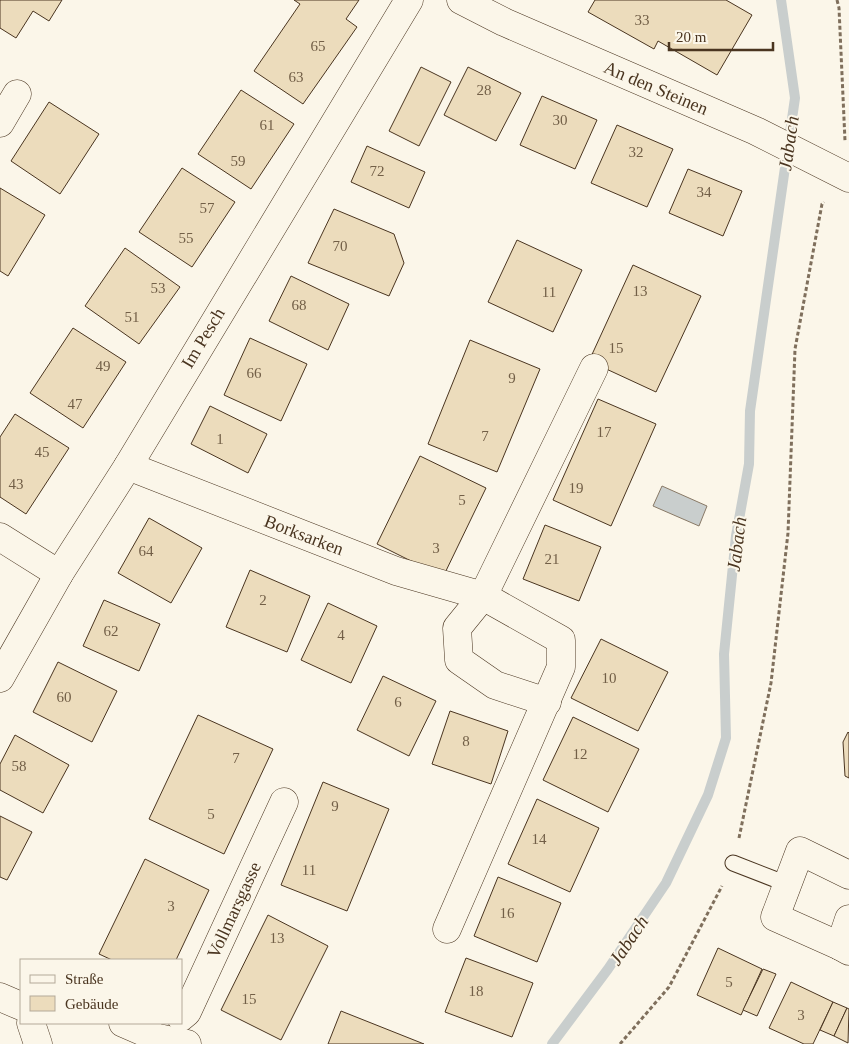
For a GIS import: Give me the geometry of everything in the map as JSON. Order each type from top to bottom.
[{"type":"street","name":"Im Pesch","points":[[0,678],[59,574],[128,466],[239,279],[409,0]]},
{"type":"street","name":"An den Steinen","points":[[461,0],[504,22],[756,131],[840,174]]},
{"type":"street","points":[[0,124],[17,94]]},
{"type":"street","points":[[547,702],[495,684],[460,660],[456,628],[483,596],[594,368]]},
{"type":"street","name":"Borksarken","points":[[128,466],[396,571],[483,596],[561,640],[562,667],[447,929]]},
{"type":"street","points":[[0,537],[59,574]]},
{"type":"street","name":"Vollmarsgasse","points":[[182,1016],[187,1012],[284,802]]},
{"type":"street","points":[[849,875],[800,851],[775,917],[844,948],[849,919]]},
{"type":"street","points":[[0,997],[20,1006]]},
{"type":"street","points":[[31,1024],[38,1044]]},
{"type":"street","points":[[126,1024],[187,1044]]},
{"type":"lane","points":[[733,863],[787,884]]},
{"type":"path","points":[[620,1044],[669,987],[733,863],[771,683],[788,533],[795,349],[822,204],[840,174],[839,8],[837,0]]},
{"type":"shaded area","points":[[662,486],[707,506],[699,526],[653,506]]},
{"type":"building","points":[[0,0],[62,0],[49,21],[33,11],[16,38],[0,28]]},
{"type":"building","points":[[294,0],[359,0],[346,19],[357,27],[303,104],[254,71],[300,4]]},
{"type":"building","points":[[595,0],[726,0],[752,15],[717,75],[658,41],[654,49],[588,12]]},
{"type":"building","points":[[421,67],[451,82],[419,146],[389,131]]},
{"type":"building","points":[[468,67],[521,93],[496,141],[444,115]]},
{"type":"building","points":[[241,90],[294,124],[251,189],[198,154]]},
{"type":"building","points":[[542,96],[597,120],[575,169],[520,145]]},
{"type":"building","points":[[49,102],[99,134],[60,194],[11,161]]},
{"type":"building","points":[[617,125],[673,149],[647,207],[591,183]]},
{"type":"building","points":[[367,146],[425,172],[409,208],[351,182]]},
{"type":"building","points":[[182,168],[235,202],[192,267],[139,232]]},
{"type":"building","points":[[688,169],[742,191],[723,236],[669,213]]},
{"type":"building","points":[[0,188],[45,215],[8,276],[0,271]]},
{"type":"building","points":[[334,209],[394,234],[404,263],[389,296],[308,263]]},
{"type":"building","points":[[517,240],[582,270],[553,332],[488,302]]},
{"type":"building","points":[[125,248],[180,287],[139,344],[85,306]]},
{"type":"building","points":[[633,265],[701,296],[656,392],[589,361]]},
{"type":"building","points":[[291,276],[349,304],[328,350],[269,321]]},
{"type":"building","points":[[73,328],[126,362],[83,428],[30,393]]},
{"type":"building","points":[[250,338],[307,364],[281,421],[224,395]]},
{"type":"building","points":[[470,340],[540,369],[497,472],[428,444]]},
{"type":"building","points":[[598,399],[656,424],[611,526],[553,500]]},
{"type":"building","points":[[210,406],[267,434],[248,473],[191,444]]},
{"type":"building","points":[[15,414],[69,448],[26,514],[0,497],[0,437]]},
{"type":"building","points":[[420,456],[486,488],[443,577],[377,544]]},
{"type":"building","points":[[149,518],[202,548],[171,603],[118,573]]},
{"type":"building","points":[[545,525],[601,547],[579,601],[523,579]]},
{"type":"building","points":[[250,570],[310,596],[287,652],[226,627]]},
{"type":"building","points":[[104,600],[160,624],[139,671],[83,646]]},
{"type":"building","points":[[328,603],[377,626],[351,683],[301,660]]},
{"type":"building","points":[[601,639],[668,672],[638,731],[571,698]]},
{"type":"building","points":[[58,662],[117,691],[92,742],[33,712]]},
{"type":"building","points":[[383,676],[436,701],[409,756],[357,730]]},
{"type":"building","points":[[450,711],[508,731],[491,784],[432,764]]},
{"type":"building","points":[[198,715],[273,749],[224,854],[149,819]]},
{"type":"building","points":[[573,717],[639,749],[608,812],[543,780]]},
{"type":"building","points":[[848,732],[849,778],[845,776],[843,742]]},
{"type":"building","points":[[15,735],[69,765],[43,813],[0,790],[0,764]]},
{"type":"building","points":[[323,782],[389,809],[347,911],[281,885]]},
{"type":"building","points":[[537,799],[599,828],[570,892],[508,864]]},
{"type":"building","points":[[0,816],[32,832],[7,880],[0,877]]},
{"type":"building","points":[[145,859],[209,890],[176,959],[110,959],[99,954]]},
{"type":"building","points":[[498,877],[561,903],[537,962],[474,936]]},
{"type":"building","points":[[268,915],[328,946],[281,1040],[221,1010]]},
{"type":"building","points":[[718,948],[762,969],[741,1015],[697,995]]},
{"type":"building","points":[[466,958],[533,983],[512,1037],[445,1012]]},
{"type":"building","points":[[763,969],[776,974],[757,1016],[743,1010]]},
{"type":"building","points":[[791,982],[833,1002],[813,1044],[804,1044],[769,1028]]},
{"type":"building","points":[[833,1002],[847,1008],[834,1036],[820,1030]]},
{"type":"building","points":[[847,1008],[849,1009],[848,1043],[834,1036]]},
{"type":"building","points":[[341,1011],[424,1044],[328,1044]]},
{"type":"waterway","name":"Jabach","points":[[552,1044],[608,969],[666,883],[708,795],[726,738],[724,654],[736,536],[749,464],[750,411],[795,98],[781,0]]}]
